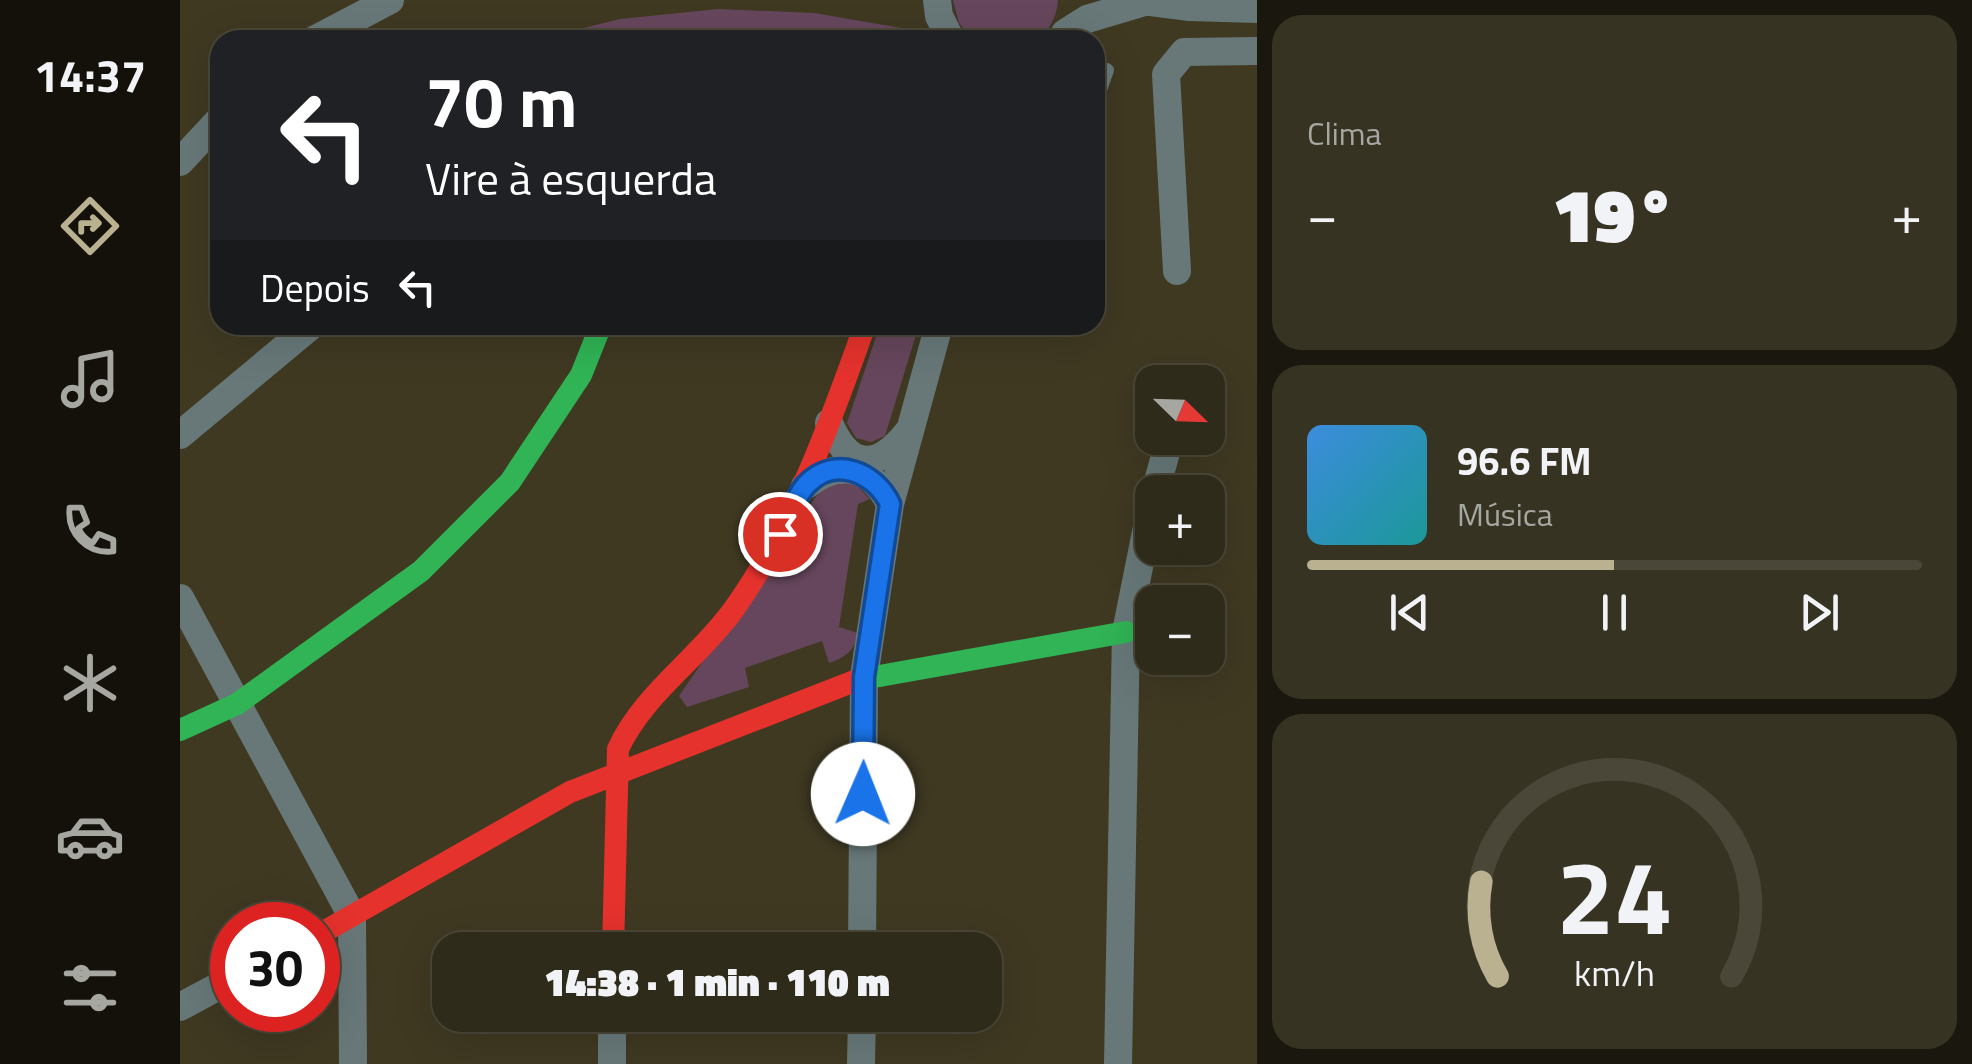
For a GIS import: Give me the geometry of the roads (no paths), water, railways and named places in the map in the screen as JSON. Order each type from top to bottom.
[{"type":"street","points":[[333,30],[390,0]]},
{"type":"street","points":[[1065,30],[1074,0]]},
{"type":"street","points":[[1071,30],[1086,20],[1139,1],[1257,9]]},
{"type":"street","points":[[1177,271],[1166,74],[1184,52],[1257,51]]},
{"type":"street","points":[[180,162],[210,130]]},
{"type":"street","points":[[180,435],[300,335]]},
{"type":"street","points":[[180,730],[236,704],[421,571],[510,482],[580,375],[597,335]]},
{"type":"street","points":[[613,932],[618,749],[630,726],[738,605],[768,558],[805,486],[861,335]]},
{"type":"street","points":[[862,932],[864,677],[890,504],[935,335]]},
{"type":"street","points":[[830,424],[845,452],[864,460],[884,456],[909,431]]},
{"type":"street","points":[[805,486],[823,472],[842,468],[854,471],[883,490],[890,504]]},
{"type":"street","points":[[1118,1064],[1126,632],[1139,565]]},
{"type":"street","points":[[180,598],[352,916],[353,1064]]},
{"type":"street","points":[[340,922],[570,792],[864,677],[1126,632]]},
{"type":"street","points":[[180,1007],[210,991]]},
{"type":"street","points":[[612,1032],[612,1064]]},
{"type":"street","points":[[861,1064],[862,1032]]},
{"type":"lane","points":[[1105,76],[1107,70]]}]
